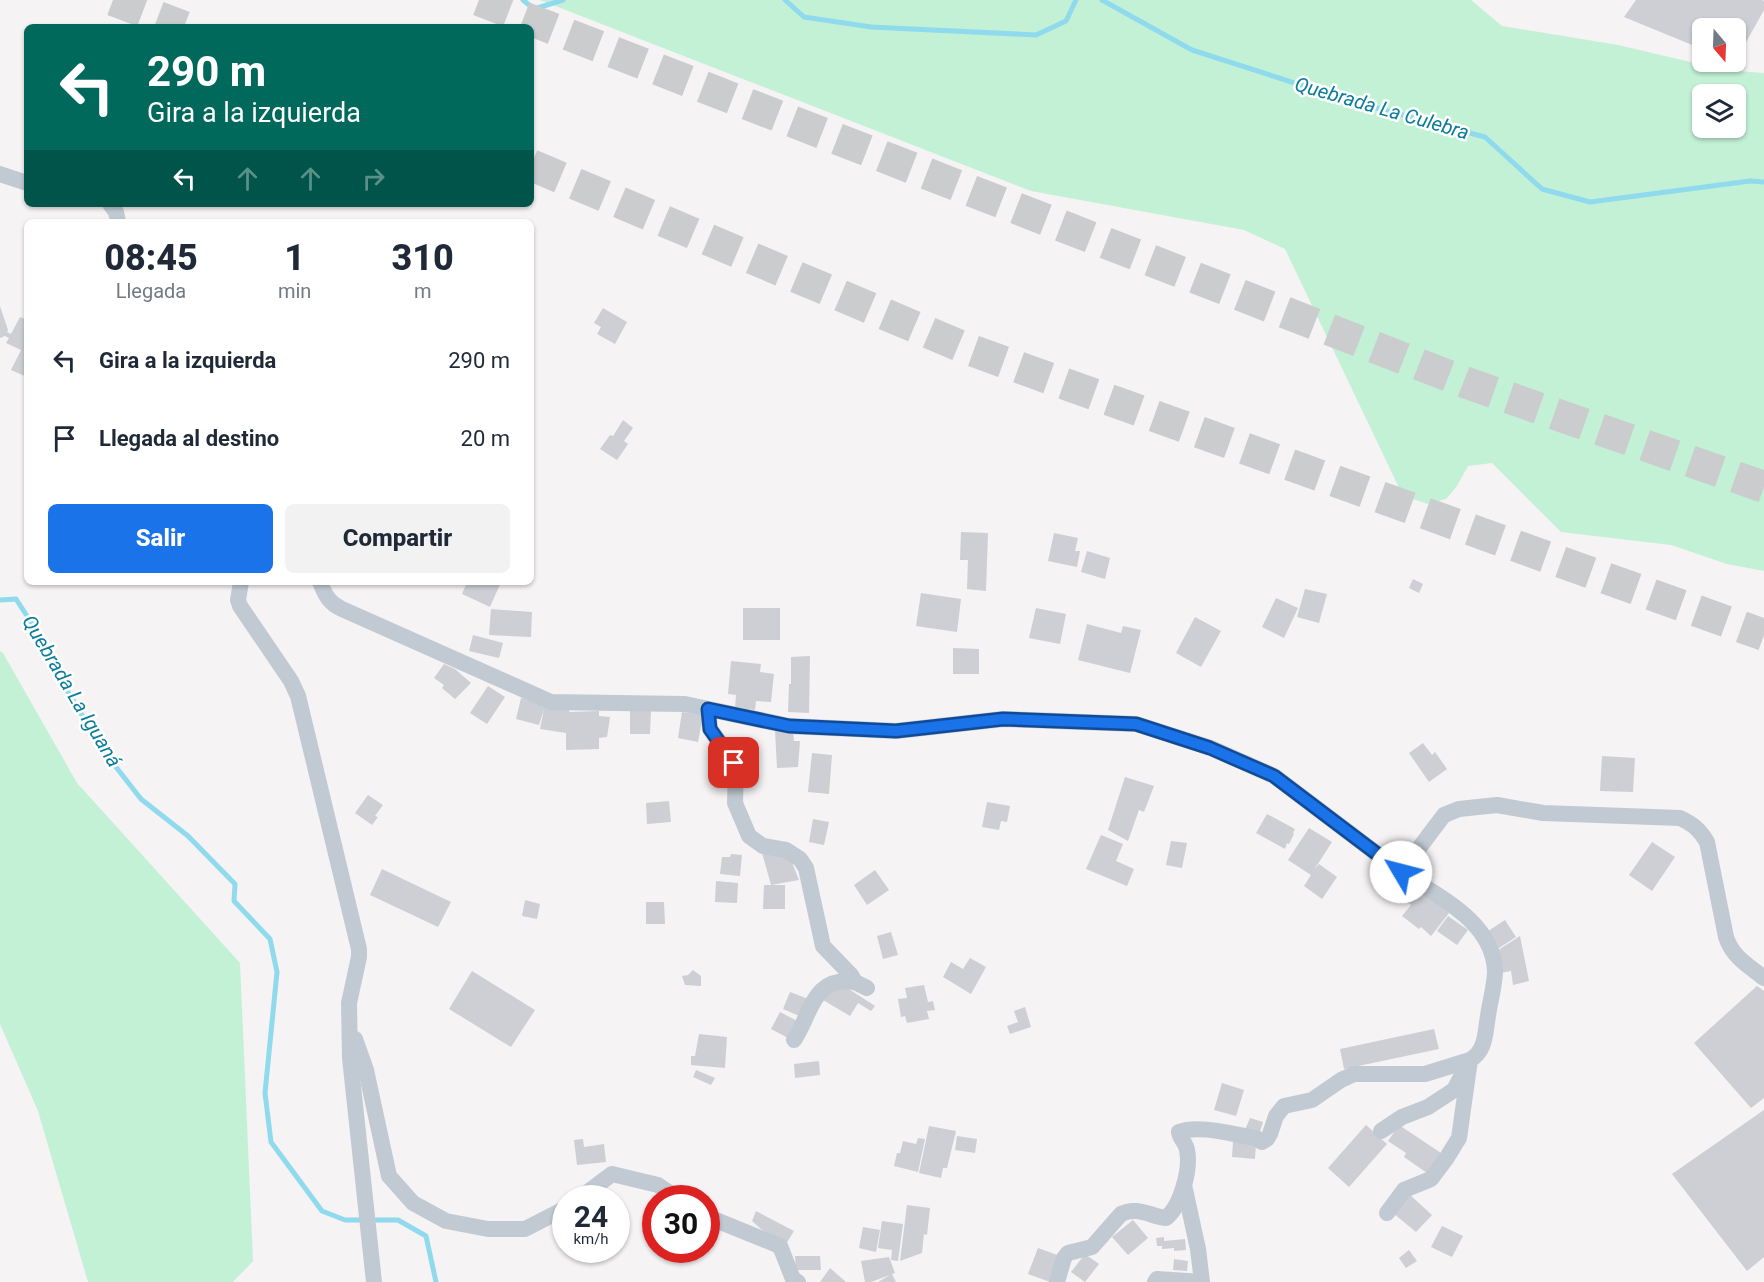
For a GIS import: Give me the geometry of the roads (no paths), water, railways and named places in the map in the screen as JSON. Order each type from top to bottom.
[{"type":"street","points":[[0,174],[24,182]]},
{"type":"street","points":[[240,585],[238,600],[240,606],[291,681],[298,696],[359,949],[349,1004],[350,1059],[374,1282]]},
{"type":"street","points":[[321,585],[326,597],[334,605],[544,701],[685,704],[789,726],[879,731],[1003,719],[1136,724],[1210,748],[1274,776],[1401,872],[1473,921],[1493,956],[1495,972],[1484,1044],[1476,1057],[1425,1074],[1354,1074],[1312,1100],[1284,1106],[1276,1116],[1267,1139],[1262,1142],[1256,1138],[1201,1129],[1179,1132],[1188,1154],[1184,1184],[1175,1209],[1166,1218],[1145,1212],[1127,1211],[1121,1214],[1092,1247],[1068,1253],[1058,1282]]},
{"type":"street","points":[[708,709],[710,729],[736,767],[735,803],[749,836],[763,846],[786,850],[802,862],[806,868],[823,946],[861,985],[843,980],[826,986],[816,994],[794,1040]]},
{"type":"street","points":[[1401,872],[1444,815],[1459,809],[1497,805],[1544,813],[1680,818],[1700,830],[1707,842],[1729,947],[1734,955],[1764,978]]},
{"type":"street","points":[[350,1021],[366,1070],[389,1176],[413,1203],[446,1221],[488,1229],[525,1229],[552,1215]]},
{"type":"street","points":[[1381,1131],[1402,1117],[1428,1107],[1454,1090],[1470,1060]]},
{"type":"street","points":[[1387,1213],[1404,1190],[1431,1179],[1459,1138],[1470,1060]]},
{"type":"street","points":[[597,1185],[612,1174],[658,1185]]},
{"type":"street","points":[[1155,1282],[1157,1279],[1202,1282],[1198,1250],[1184,1184]]},
{"type":"street","points":[[720,1222],[780,1246],[794,1279],[798,1282]]},
{"type":"waterway","name":"Quebrada La Culebra","points":[[523,0],[534,9],[563,0]]},
{"type":"waterway","name":"Quebrada La Culebra","points":[[785,0],[804,17],[871,27],[1036,35],[1066,21],[1076,0]]},
{"type":"waterway","name":"Quebrada La Culebra","points":[[1102,0],[1192,50],[1354,102],[1485,137],[1542,189],[1590,202],[1750,181],[1764,182]]},
{"type":"waterway","name":"Quebrada La Iguaná","points":[[0,600],[16,599],[40,636],[65,687],[105,753],[141,799],[188,836],[235,884],[234,901],[270,939],[277,972],[265,1093],[271,1142],[322,1211],[345,1220],[398,1220],[426,1236],[436,1282]]},
{"type":"tunnel","points":[[113,0],[176,24]]},
{"type":"tunnel","points":[[479,0],[1467,383],[1764,487]]},
{"type":"tunnel","points":[[534,166],[965,348],[1764,635]]}]
